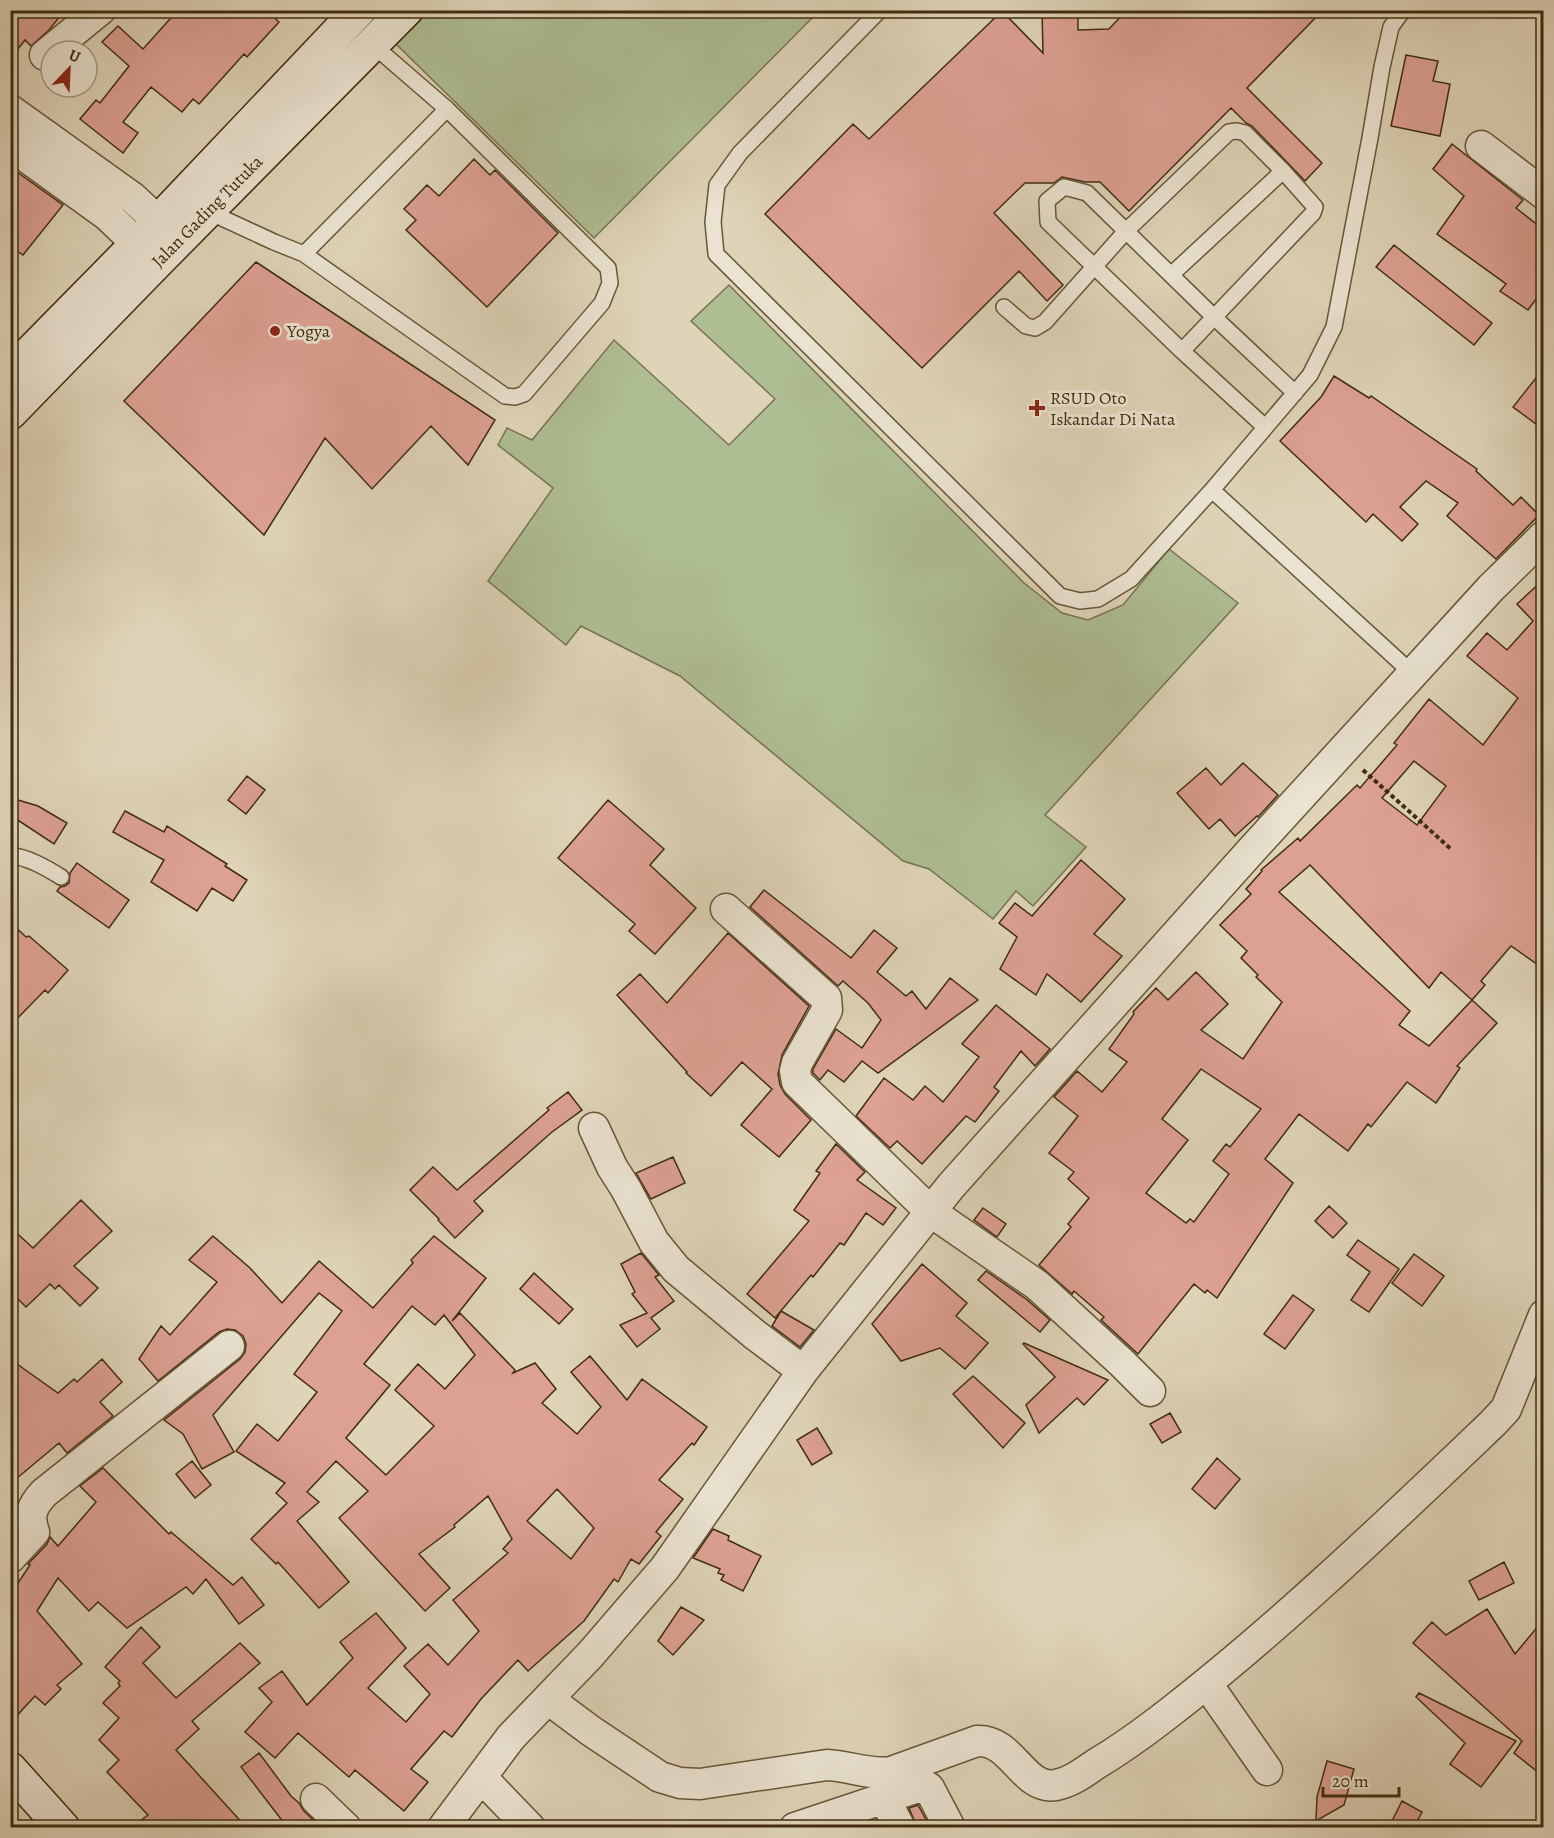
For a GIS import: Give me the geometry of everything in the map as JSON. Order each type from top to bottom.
[{"type":"main road","name":"Jalan Gading Tutuka","points":[[10,413],[359,10]]},
{"type":"main road","name":"Jalan Gading Tutuka","points":[[10,373],[158,242],[207,211],[406,10]]},
{"type":"main road","points":[[18,1782],[63,1827]]},
{"type":"street","points":[[65,39],[100,10]]},
{"type":"street","points":[[10,110],[133,198],[158,242]]},
{"type":"street","points":[[10,145],[107,215],[158,242]]},
{"type":"street","points":[[1481,146],[1544,194]]},
{"type":"street","points":[[443,1827],[512,1737],[590,1655],[665,1568],[803,1371],[974,1160],[1342,751],[1491,588],[1544,536]]},
{"type":"street","points":[[726,909],[826,999],[827,1010],[797,1063],[795,1071],[797,1082],[931,1212],[1037,1285],[1150,1391]]},
{"type":"street","points":[[594,1128],[612,1167],[654,1242],[676,1269],[803,1371]]},
{"type":"street","points":[[548,1699],[660,1777],[680,1783],[700,1784],[827,1765],[885,1773],[905,1768],[977,1741],[988,1740],[1003,1749],[1035,1780],[1046,1786],[1070,1781],[1131,1742],[1207,1684],[1335,1572],[1493,1423],[1506,1409],[1544,1315]]},
{"type":"street","points":[[10,1558],[34,1532],[31,1521],[32,1507],[44,1493],[229,1346]]},
{"type":"street","points":[[1207,1684],[1267,1770]]},
{"type":"street","points":[[481,1777],[530,1827]]},
{"type":"street","points":[[795,1827],[922,1785],[929,1788],[951,1827]]},
{"type":"street","points":[[884,1798],[900,1827]]},
{"type":"street","points":[[316,1799],[346,1827]]},
{"type":"lane","points":[[880,10],[740,153],[717,185],[712,222],[716,254],[1060,596],[1080,601],[1098,598],[1131,579],[1212,490],[1310,375],[1334,327],[1382,67],[1391,27],[1402,10]]},
{"type":"lane","points":[[207,211],[304,254],[505,396],[515,397],[524,394],[602,303],[610,283],[608,268],[447,109],[373,45]]},
{"type":"lane","points":[[304,254],[447,109]]},
{"type":"lane","points":[[1004,307],[1026,326],[1035,328],[1045,322],[1126,231],[1229,132],[1245,133],[1315,207],[1315,210],[1182,351]]},
{"type":"lane","points":[[1172,274],[1282,171]]},
{"type":"lane","points":[[1265,427],[1048,222],[1047,201],[1064,188],[1087,193],[1295,393]]},
{"type":"lane","points":[[1212,490],[1413,674]]},
{"type":"lane","points":[[10,855],[41,865],[61,878]]},
{"type":"path","points":[[1342,751],[1451,849]]},
{"type":"green space","points":[[430,11],[819,11],[594,238],[396,44]]},
{"type":"green space","points":[[729,285],[1024,583],[1062,613],[1088,620],[1123,605],[1169,549],[1238,603],[1045,815],[1086,847],[1033,906],[1016,891],[993,919],[929,869],[903,861],[680,676],[581,626],[566,645],[488,581],[553,488],[498,445],[507,428],[532,440],[614,340],[729,445],[775,399],[691,321]]},
{"type":"building","points":[[10,10],[65,10],[49,30],[31,46],[25,40],[10,59]]},
{"type":"building","points":[[178,10],[266,10],[279,22],[247,57],[244,54],[199,104],[193,99],[182,112],[151,87],[123,122],[138,133],[123,153],[80,119],[96,100],[100,103],[129,66],[102,42],[118,26],[143,49]]},
{"type":"building","points":[[1042,10],[1078,10],[1078,30],[1109,29],[1127,10],[1323,10],[1247,88],[1322,163],[1305,181],[1252,126],[1231,108],[1129,211],[1100,182],[1085,182],[1062,177],[1054,183],[1025,183],[994,213],[1063,285],[1047,301],[1019,271],[922,368],[765,214],[853,124],[869,139],[1002,11],[1043,53]]},
{"type":"building","points":[[1406,55],[1438,61],[1433,81],[1450,84],[1440,136],[1391,126]]},
{"type":"building","points":[[1452,144],[1523,200],[1516,208],[1544,230],[1544,288],[1528,310],[1500,291],[1506,284],[1437,234],[1464,196],[1433,169]]},
{"type":"building","points":[[474,159],[490,175],[495,170],[558,233],[487,307],[406,230],[416,220],[404,209],[427,185],[439,196]]},
{"type":"building","points":[[10,167],[63,205],[23,255],[10,246]]},
{"type":"building","points":[[1394,245],[1492,323],[1474,345],[1376,267]]},
{"type":"building","name":"Yogya","points":[[256,262],[495,420],[468,465],[431,426],[372,489],[325,438],[264,535],[124,401]]},
{"type":"building","points":[[1544,368],[1544,430],[1513,407]]},
{"type":"building","points":[[1334,376],[1369,398],[1371,396],[1477,469],[1476,471],[1513,505],[1521,497],[1539,515],[1496,559],[1447,516],[1458,503],[1426,481],[1400,507],[1418,524],[1402,541],[1373,514],[1366,522],[1280,441],[1321,397]]},
{"type":"building","points":[[1544,579],[1544,969],[1511,946],[1481,981],[1485,985],[1472,1000],[1497,1023],[1457,1066],[1460,1068],[1436,1103],[1407,1082],[1371,1127],[1368,1124],[1348,1151],[1299,1114],[1265,1159],[1293,1183],[1217,1298],[1207,1290],[1205,1293],[1194,1284],[1138,1354],[1101,1320],[1104,1317],[1074,1291],[1072,1294],[1039,1265],[1071,1227],[1068,1224],[1089,1198],[1068,1179],[1074,1172],[1049,1153],[1078,1116],[1054,1097],[1077,1071],[1102,1092],[1127,1062],[1109,1049],[1134,1014],[1133,1012],[1156,988],[1168,1000],[1196,972],[1228,1004],[1201,1030],[1243,1059],[1282,1002],[1256,977],[1258,975],[1241,958],[1247,951],[1220,925],[1251,894],[1246,889],[1261,870],[1298,838],[1300,841],[1357,785],[1360,788],[1397,745],[1394,743],[1429,699],[1483,745],[1518,698],[1467,656],[1487,633],[1507,650],[1533,621],[1517,604]],"holes":[[[1414,761],[1446,786],[1417,825],[1382,798]],[[1310,865],[1429,988],[1441,972],[1472,1000],[1429,1046],[1399,1025],[1410,1011],[1279,892]],[[1201,1069],[1261,1109],[1230,1147],[1226,1144],[1213,1161],[1229,1174],[1194,1222],[1190,1219],[1186,1223],[1146,1193],[1188,1140],[1162,1119]]]},
{"type":"building","points":[[1243,763],[1278,795],[1258,817],[1235,836],[1220,819],[1209,829],[1177,793],[1206,768],[1221,785]]},
{"type":"building","points":[[247,776],[265,790],[246,814],[228,800]]},
{"type":"building","points":[[18,800],[38,806],[67,823],[54,844],[10,815]]},
{"type":"building","points":[[608,800],[664,849],[650,865],[696,908],[655,954],[629,931],[635,924],[558,858]]},
{"type":"building","points":[[125,811],[164,832],[167,826],[227,864],[225,866],[247,880],[233,901],[212,888],[197,911],[151,882],[164,860],[113,832]]},
{"type":"building","points":[[1081,860],[1125,899],[1094,934],[1122,956],[1081,1002],[1047,974],[1036,995],[1000,969],[1017,937],[999,923],[1015,903],[1032,916]]},
{"type":"building","points":[[77,863],[129,900],[109,928],[57,891],[69,883],[70,873]]},
{"type":"building","points":[[764,890],[851,958],[874,930],[897,948],[877,972],[906,996],[912,991],[926,1009],[950,978],[978,1000],[878,1073],[862,1061],[844,1082],[828,1070],[820,1080],[813,1073],[813,1069],[836,1029],[862,1048],[881,1020],[868,1003],[843,981],[838,986],[750,907]]},
{"type":"building","points":[[10,922],[68,970],[48,993],[45,990],[10,1026]]},
{"type":"building","points":[[728,933],[809,1006],[782,1055],[778,1074],[785,1094],[811,1120],[779,1157],[741,1125],[772,1089],[742,1062],[711,1096],[686,1073],[617,995],[640,974],[667,1003]]},
{"type":"building","points":[[996,1005],[1050,1049],[1035,1066],[1021,1051],[994,1087],[999,1091],[975,1122],[966,1116],[922,1164],[897,1141],[890,1148],[856,1116],[884,1078],[913,1100],[925,1086],[943,1102],[979,1057],[962,1044]]},
{"type":"building","points":[[568,1092],[582,1110],[552,1132],[474,1201],[483,1211],[455,1238],[410,1190],[433,1167],[457,1190],[549,1110],[547,1108]]},
{"type":"building","points":[[836,1144],[865,1172],[857,1180],[896,1208],[883,1225],[866,1213],[844,1245],[840,1243],[813,1277],[811,1275],[775,1318],[747,1294],[809,1221],[794,1210],[820,1173],[816,1171]]},
{"type":"building","points":[[673,1157],[685,1183],[651,1199],[636,1173]]},
{"type":"building","points":[[81,1200],[112,1231],[74,1266],[98,1288],[80,1306],[59,1285],[55,1289],[50,1284],[26,1307],[10,1291],[10,1227],[33,1248]]},
{"type":"building","points":[[1329,1206],[1347,1223],[1333,1238],[1315,1221]]},
{"type":"building","points":[[983,1208],[1006,1224],[997,1237],[974,1220]]},
{"type":"building","points":[[213,1236],[250,1268],[282,1303],[319,1261],[373,1308],[413,1263],[411,1260],[434,1236],[486,1278],[452,1321],[460,1313],[515,1370],[513,1373],[535,1363],[556,1389],[542,1403],[577,1434],[601,1407],[571,1372],[590,1356],[627,1400],[642,1379],[707,1427],[694,1445],[692,1443],[659,1480],[683,1499],[656,1532],[661,1536],[639,1564],[631,1559],[618,1582],[614,1579],[584,1621],[528,1671],[518,1660],[481,1699],[452,1737],[444,1731],[411,1769],[428,1782],[404,1811],[355,1770],[349,1777],[298,1733],[275,1758],[245,1732],[272,1702],[259,1688],[282,1671],[307,1705],[353,1658],[340,1642],[376,1613],[406,1648],[368,1688],[406,1722],[430,1694],[404,1666],[428,1644],[448,1665],[479,1631],[453,1600],[508,1553],[503,1549],[512,1539],[488,1496],[454,1525],[455,1527],[419,1554],[450,1588],[425,1611],[339,1518],[368,1491],[336,1461],[307,1492],[319,1502],[297,1521],[349,1582],[319,1608],[278,1562],[276,1564],[251,1539],[287,1503],[276,1493],[285,1483],[236,1451],[257,1424],[278,1441],[317,1392],[294,1374],[342,1311],[319,1293],[213,1415],[234,1452],[202,1469],[183,1434],[164,1420],[240,1359],[245,1352],[246,1344],[243,1336],[235,1330],[227,1329],[219,1332],[158,1381],[139,1359],[161,1326],[170,1335],[217,1282],[189,1260]],"holes":[[[412,1306],[435,1325],[444,1315],[475,1355],[445,1389],[418,1364],[395,1390],[434,1426],[386,1475],[346,1438],[390,1385],[364,1364]],[[557,1489],[594,1528],[571,1559],[527,1521]]]},
{"type":"building","points":[[1358,1240],[1399,1269],[1369,1312],[1351,1300],[1370,1272],[1347,1255]]},
{"type":"building","points":[[641,1253],[659,1275],[655,1277],[674,1301],[651,1318],[660,1329],[637,1347],[620,1325],[647,1313],[632,1294],[635,1292],[621,1264]]},
{"type":"building","points":[[1414,1254],[1444,1276],[1422,1306],[1392,1283]]},
{"type":"building","points":[[922,1264],[967,1303],[956,1316],[988,1343],[965,1369],[940,1348],[901,1361],[872,1324]]},
{"type":"building","points":[[986,1271],[1026,1299],[1050,1320],[1040,1332],[978,1280]]},
{"type":"building","points":[[534,1273],[573,1309],[559,1324],[520,1289]]},
{"type":"building","points":[[1293,1295],[1314,1310],[1285,1349],[1264,1334]]},
{"type":"building","points":[[781,1311],[814,1330],[800,1347],[772,1326]]},
{"type":"building","points":[[1024,1343],[1108,1380],[1084,1405],[1077,1398],[1039,1433],[1026,1405],[1055,1377]]},
{"type":"building","points":[[10,1359],[58,1393],[74,1379],[77,1382],[102,1359],[122,1382],[100,1402],[113,1416],[67,1453],[59,1443],[10,1484]]},
{"type":"building","points":[[973,1376],[1025,1423],[1003,1448],[953,1394]]},
{"type":"building","points":[[1170,1413],[1181,1432],[1162,1443],[1150,1424]]},
{"type":"building","points":[[817,1428],[832,1453],[812,1465],[797,1440]]},
{"type":"building","points":[[1217,1458],[1240,1479],[1215,1509],[1192,1489]]},
{"type":"building","points":[[192,1461],[211,1485],[195,1498],[176,1474]]},
{"type":"building","points":[[103,1468],[169,1534],[171,1532],[233,1585],[242,1577],[264,1605],[239,1624],[206,1579],[193,1594],[186,1587],[127,1628],[98,1602],[89,1611],[58,1578],[37,1611],[82,1664],[57,1685],[61,1689],[45,1705],[35,1696],[10,1723],[10,1595],[30,1565],[28,1564],[47,1544],[50,1537],[58,1546],[96,1502],[80,1486]]},
{"type":"building","points":[[10,1496],[17,1503],[14,1515],[15,1527],[10,1532]]},
{"type":"building","points":[[713,1529],[729,1536],[728,1540],[761,1556],[743,1591],[721,1580],[724,1575],[718,1573],[720,1569],[693,1558]]},
{"type":"building","points":[[1504,1562],[1514,1583],[1479,1600],[1469,1581]]},
{"type":"building","points":[[681,1607],[704,1620],[673,1655],[658,1641]]},
{"type":"building","points":[[1487,1609],[1515,1654],[1544,1619],[1544,1777],[1514,1753],[1522,1741],[1413,1643],[1432,1622],[1446,1635]]},
{"type":"building","points":[[141,1627],[160,1647],[143,1663],[176,1698],[240,1643],[260,1663],[192,1721],[199,1729],[176,1750],[246,1827],[132,1827],[148,1815],[107,1772],[119,1760],[99,1740],[119,1718],[103,1703],[120,1686],[118,1683],[120,1681],[105,1667]]},
{"type":"building","points":[[1419,1693],[1516,1741],[1481,1787],[1450,1764],[1465,1743],[1416,1697]]},
{"type":"building","points":[[259,1753],[291,1796],[321,1827],[287,1827],[241,1767]]},
{"type":"building","points":[[1327,1761],[1354,1769],[1344,1805],[1316,1821],[1317,1797]]},
{"type":"building","points":[[1402,1801],[1422,1812],[1414,1827],[1389,1827]]},
{"type":"building","points":[[918,1805],[929,1825],[917,1827],[909,1808]]},
{"type":"place","name":"Yogya","points":[[275,331]]},
{"type":"place","name":"RSUD Oto Iskandar Di Nata","points":[[1037,408]]}]
